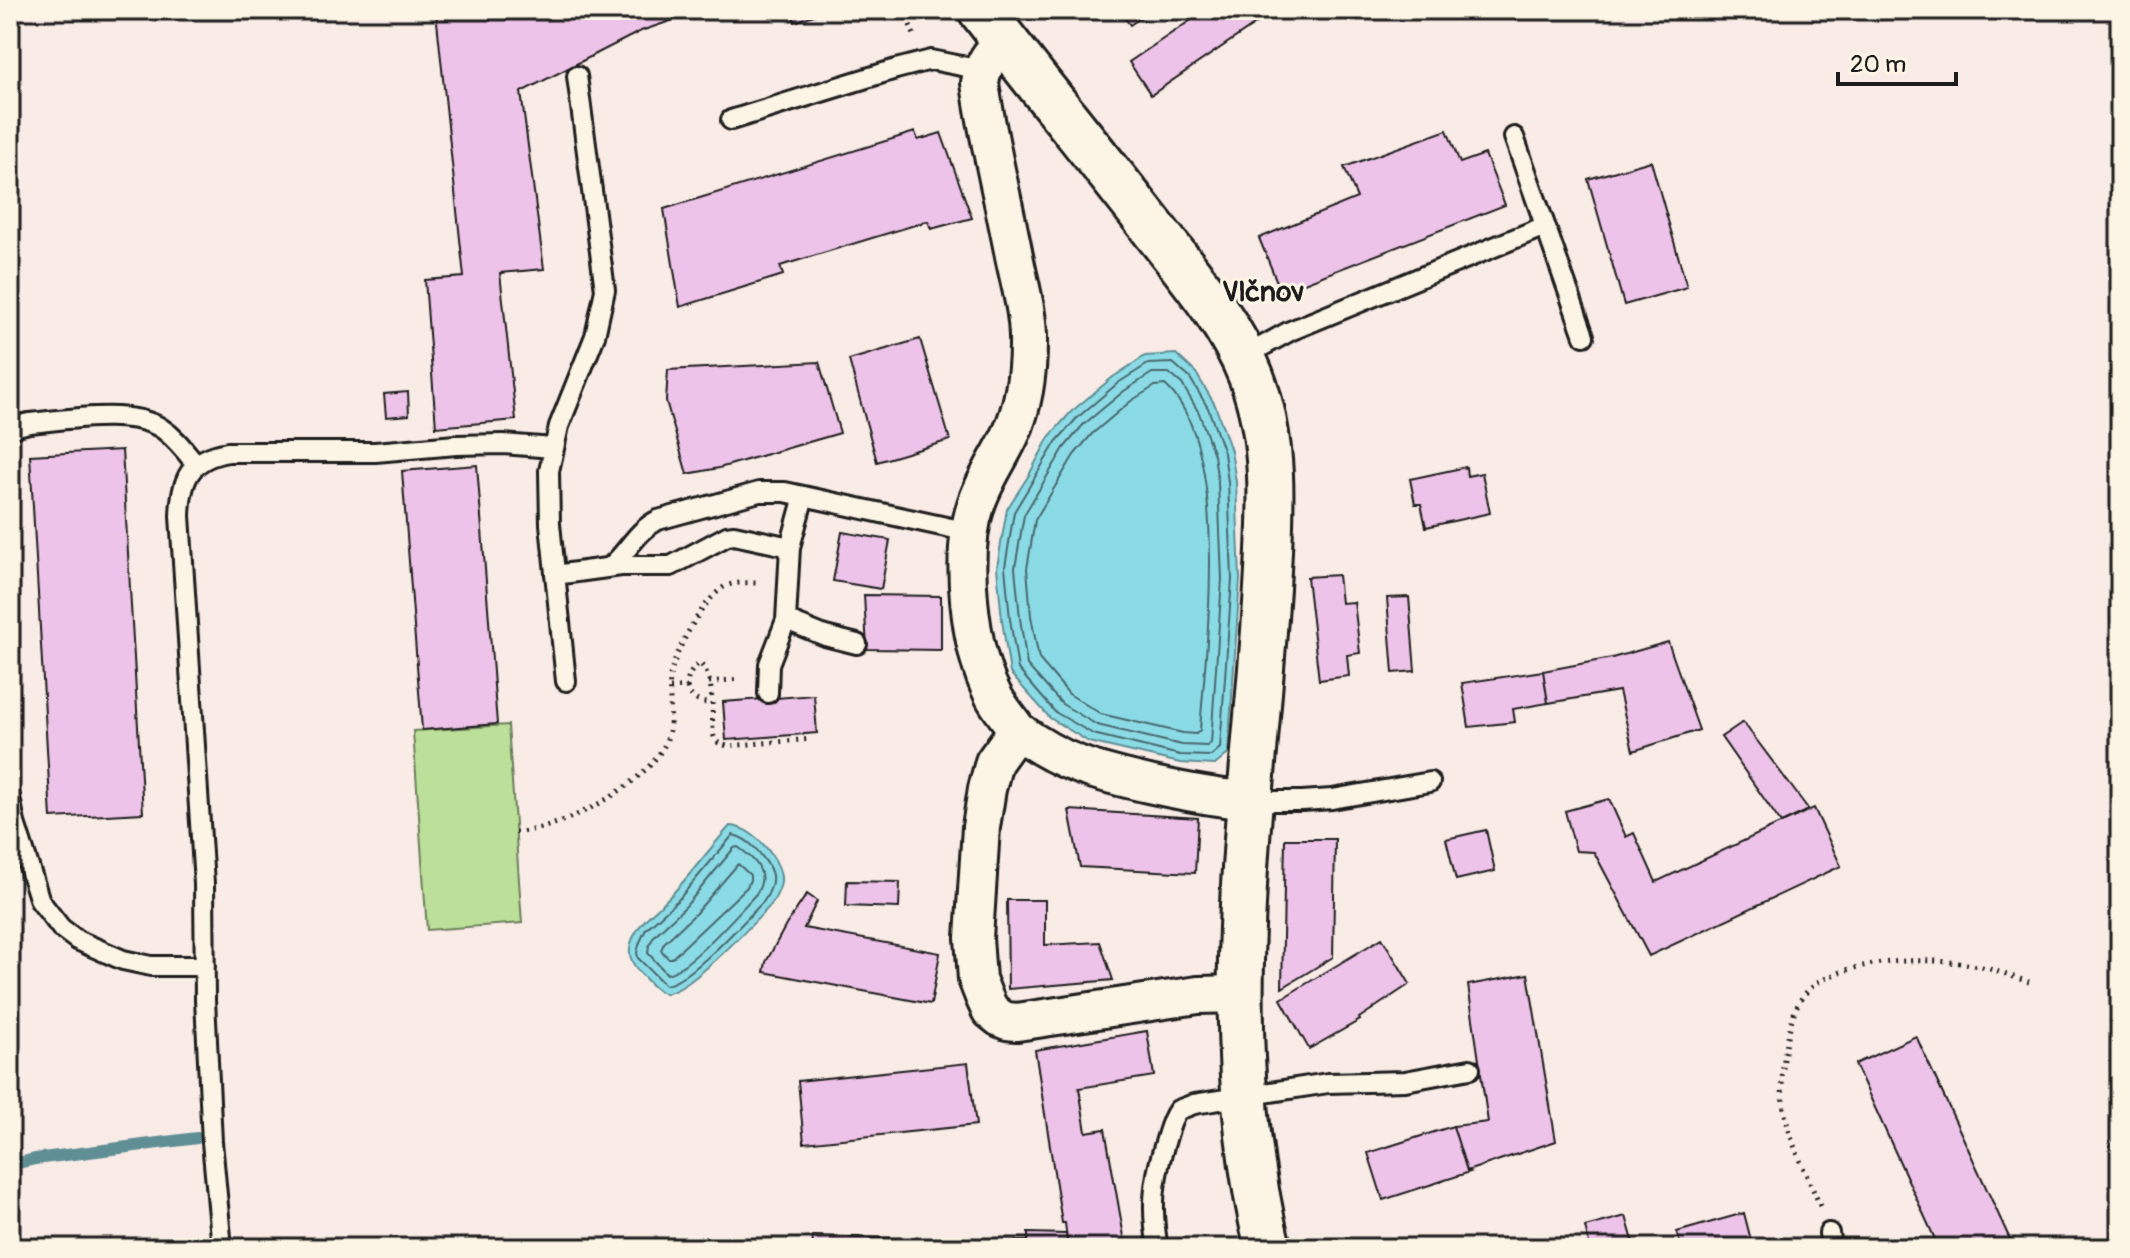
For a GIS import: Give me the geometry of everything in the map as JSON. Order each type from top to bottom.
[{"type":"street","points":[[989,40],[1201,290],[1243,358],[1265,427],[1271,481],[1270,529],[1239,994],[1243,1097],[1259,1209],[1268,1248]]},
{"type":"street","points":[[989,40],[980,83],[1023,297],[1028,345],[1026,377],[1013,430],[986,479],[969,532],[968,598],[982,667],[992,694],[1017,730],[1055,755],[1092,770],[1186,792],[1250,801]]},
{"type":"street","points":[[1017,730],[994,762],[981,827],[975,960],[977,979],[990,1010],[1007,1021],[1017,1022],[1198,995],[1239,994]]},
{"type":"lane","points":[[731,120],[989,40]]},
{"type":"lane","points":[[566,681],[548,492],[549,471],[559,426],[595,336],[605,290],[577,76]]},
{"type":"lane","points":[[1514,137],[1584,336]]},
{"type":"lane","points":[[1243,358],[1290,331],[1545,226]]},
{"type":"lane","points":[[10,431],[29,423],[131,417],[147,421],[172,436],[196,464]]},
{"type":"lane","points":[[222,1248],[212,1142],[204,884],[180,516],[188,473],[196,464],[215,454],[228,452],[375,452],[471,444],[553,448]]},
{"type":"lane","points":[[610,567],[646,526],[759,492],[804,496],[969,532]]},
{"type":"lane","points":[[768,693],[769,664],[786,620],[790,547],[804,496]]},
{"type":"lane","points":[[709,506],[718,541]]},
{"type":"lane","points":[[555,575],[610,567],[671,566],[734,535],[790,547]]},
{"type":"lane","points":[[786,620],[825,636],[857,644]]},
{"type":"lane","points":[[1250,801],[1332,799],[1430,782]]},
{"type":"lane","points":[[10,797],[15,823],[40,901],[61,928],[77,940],[123,960],[160,966],[205,966]]},
{"type":"lane","points":[[1158,1248],[1153,1224],[1154,1185],[1178,1110],[1194,1104],[1328,1083],[1405,1081],[1470,1069]]},
{"type":"path","points":[[515,832],[544,828],[576,815],[615,793],[645,768],[664,745],[669,732],[671,671],[679,645],[720,590],[727,585],[742,583],[788,583]]},
{"type":"path","points":[[711,703],[702,703],[693,698],[687,687],[689,675],[699,663],[707,671],[711,703],[714,735],[720,744],[812,739]]},
{"type":"path","points":[[670,688],[687,687]]},
{"type":"path","points":[[1830,1240],[1785,1116],[1781,1091],[1783,1062],[1793,1014],[1803,996],[1818,981],[1841,971],[1882,962],[1958,963],[2029,982]]},
{"type":"green space","points":[[508,725],[522,923],[427,930],[413,731]]},
{"type":"water","points":[[1176,354],[1196,373],[1215,405],[1231,451],[1236,482],[1240,579],[1228,754],[1215,765],[1180,763],[1089,742],[1050,718],[1010,673],[1002,620],[997,567],[1007,509],[1049,437],[1071,412],[1113,377],[1145,356]]},
{"type":"water","points":[[730,826],[748,832],[772,855],[780,873],[778,891],[771,905],[703,971],[674,991],[661,992],[634,965],[630,956],[632,941],[642,923],[675,891]]},
{"type":"building","points":[[703,10],[641,31],[521,92],[544,269],[500,273],[516,420],[436,427],[425,280],[464,277],[436,12]]},
{"type":"building","points":[[791,10],[827,10],[795,22]]},
{"type":"building","points":[[1119,10],[1152,10],[1130,25]]},
{"type":"building","points":[[1206,10],[1267,10],[1270,14],[1151,95],[1129,62]]},
{"type":"building","points":[[1447,130],[1460,163],[1485,154],[1505,205],[1281,292],[1259,238],[1357,198],[1344,167]]},
{"type":"building","points":[[915,132],[918,140],[941,133],[972,218],[931,229],[928,221],[780,266],[783,275],[680,307],[664,209]]},
{"type":"building","points":[[1651,161],[1687,287],[1624,305],[1588,179]]},
{"type":"building","points":[[920,339],[950,440],[877,462],[849,360]]},
{"type":"building","points":[[819,362],[840,433],[719,468],[687,474],[666,401],[668,370]]},
{"type":"building","points":[[408,392],[409,415],[386,417],[384,394]]},
{"type":"building","points":[[122,450],[143,813],[51,818],[30,455]]},
{"type":"building","points":[[477,465],[497,724],[422,730],[402,471]]},
{"type":"building","points":[[1466,467],[1467,476],[1482,473],[1490,513],[1426,527],[1421,504],[1415,504],[1410,479]]},
{"type":"building","points":[[842,532],[890,540],[881,589],[833,581]]},
{"type":"building","points":[[1338,575],[1341,603],[1354,602],[1360,653],[1347,655],[1349,676],[1319,680],[1307,577]]},
{"type":"building","points":[[864,595],[941,596],[941,650],[867,649]]},
{"type":"building","points":[[1409,597],[1415,671],[1393,673],[1387,598]]},
{"type":"building","points":[[1668,642],[1699,730],[1633,751],[1619,691],[1548,703],[1543,671],[1612,658]]},
{"type":"building","points":[[1543,671],[1548,703],[1513,709],[1515,722],[1469,727],[1462,683]]},
{"type":"building","points":[[814,695],[817,733],[726,740],[723,702]]},
{"type":"building","points":[[1743,722],[1809,810],[1781,823],[1721,737]]},
{"type":"building","points":[[1609,799],[1626,837],[1634,833],[1656,882],[1814,808],[1841,866],[1649,956],[1594,852],[1576,851],[1565,811]]},
{"type":"building","points":[[1069,810],[1198,818],[1195,873],[1080,867]]},
{"type":"building","points":[[1486,830],[1495,871],[1456,880],[1446,839]]},
{"type":"building","points":[[1285,839],[1335,839],[1333,957],[1282,988]]},
{"type":"building","points":[[847,881],[900,882],[899,908],[846,906]]},
{"type":"building","points":[[807,894],[817,901],[804,928],[940,953],[931,1004],[764,972],[766,962],[786,925]]},
{"type":"building","points":[[1007,900],[1045,900],[1045,945],[1100,942],[1113,980],[1008,989]]},
{"type":"building","points":[[1382,938],[1410,984],[1360,1020],[1309,1049],[1281,999]]},
{"type":"building","points":[[1528,974],[1556,1141],[1467,1171],[1453,1126],[1488,1122],[1468,985]]},
{"type":"building","points":[[1147,1031],[1154,1076],[1079,1088],[1086,1132],[1105,1129],[1126,1248],[1068,1248],[1035,1050]]},
{"type":"building","points":[[1916,1036],[2014,1248],[1939,1248],[1855,1064]]},
{"type":"building","points":[[968,1063],[976,1125],[804,1143],[798,1081]]},
{"type":"building","points":[[1453,1126],[1467,1171],[1470,1172],[1383,1200],[1368,1153]]},
{"type":"building","points":[[1744,1213],[1753,1248],[1681,1248],[1677,1232]]},
{"type":"building","points":[[1626,1216],[1635,1248],[1590,1248],[1585,1227]]},
{"type":"building","points":[[1028,1233],[1066,1234],[1068,1248],[996,1248],[996,1241],[1028,1241]]},
{"type":"building","points":[[813,1236],[996,1241],[996,1248],[812,1248]]},
{"type":"waterway","points":[[10,1165],[197,1138]]},
{"type":"district","name":"Vlčnov","points":[[1263,291]]}]
